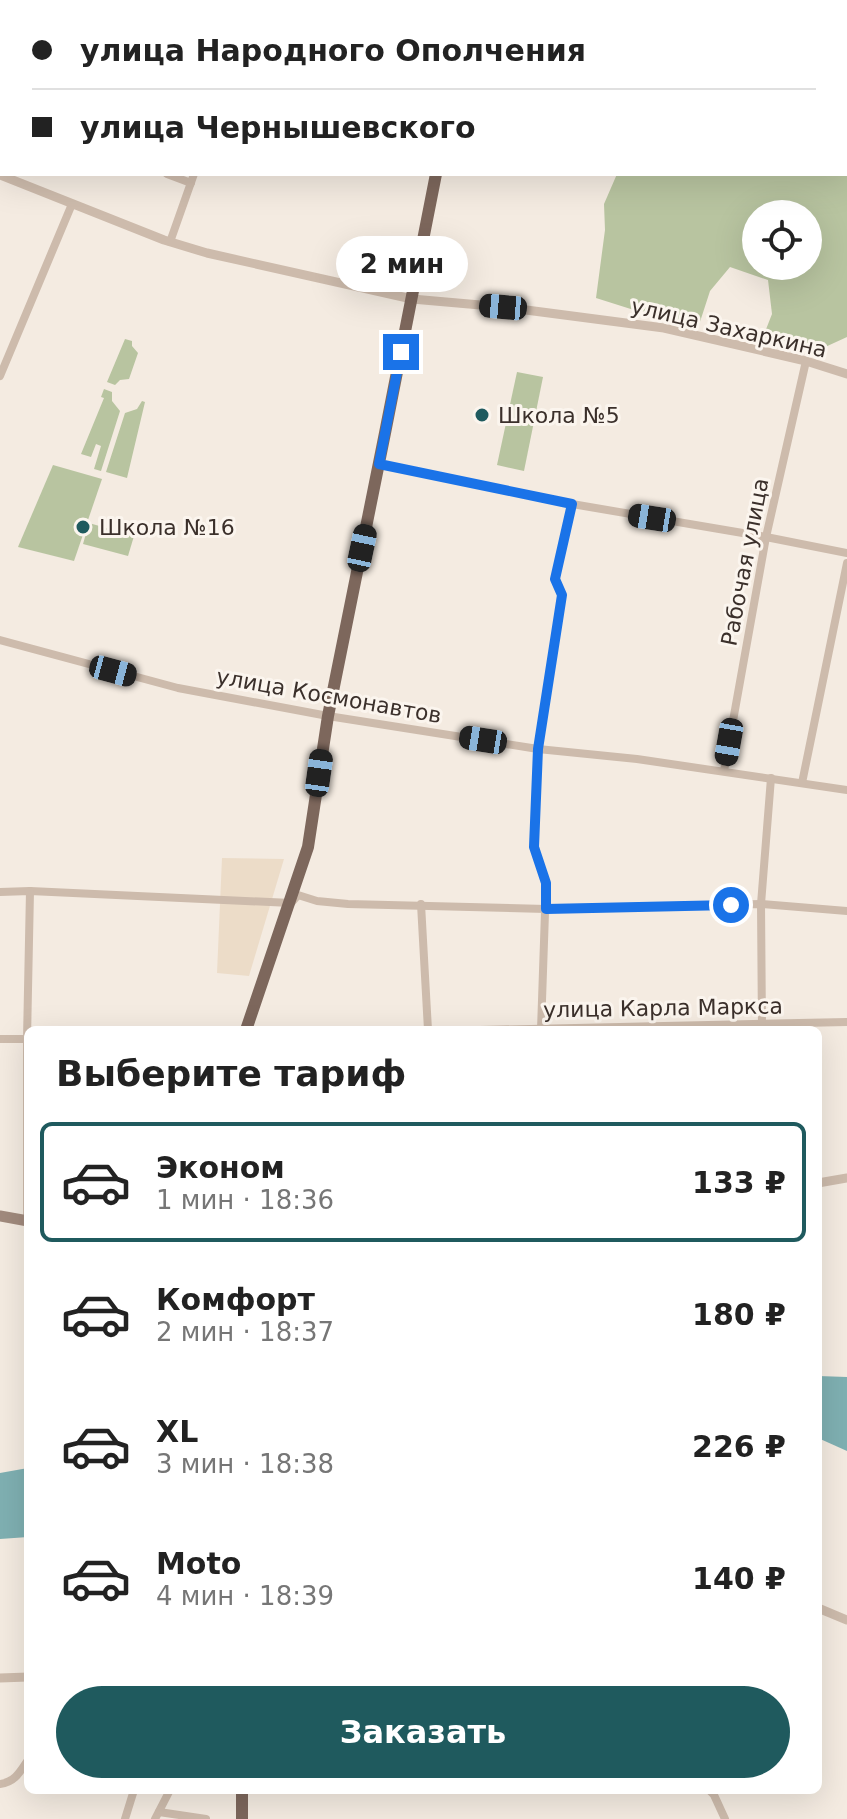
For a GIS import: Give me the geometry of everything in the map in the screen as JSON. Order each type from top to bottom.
[{"type":"main road","points":[[247,1026],[308,847],[328,716],[436,176]]},
{"type":"main road","points":[[0,1216],[24,1220]]},
{"type":"main road","points":[[242,1794],[242,1819]]},
{"type":"street","name":"улица Захаркина","points":[[2,176],[170,242],[207,253],[412,299],[503,307],[664,328],[806,361],[847,374]]},
{"type":"street","points":[[170,242],[192,178]]},
{"type":"street","points":[[0,376],[72,204]]},
{"type":"street","name":"Рабочая улица","points":[[724,771],[766,537],[806,361]]},
{"type":"street","points":[[379,464],[572,504],[847,553]]},
{"type":"street","points":[[541,1026],[546,883],[534,847],[538,749],[562,595],[555,579],[572,504]]},
{"type":"street","points":[[802,783],[847,563]]},
{"type":"street","name":"улица Космонавтов","points":[[0,640],[178,688],[328,716],[538,749],[637,759],[847,790]]},
{"type":"street","points":[[762,1026],[761,904],[771,778]]},
{"type":"street","points":[[28,1026],[30,891]]},
{"type":"street","points":[[0,892],[291,903],[298,895],[333,903],[546,909],[761,904],[847,911]]},
{"type":"street","points":[[421,904],[428,1026]]},
{"type":"street","name":"улица Карла Маркса","points":[[779,1026],[847,1022]]},
{"type":"street","points":[[0,1039],[24,1039]]},
{"type":"street","points":[[822,1182],[847,1178]]},
{"type":"street","points":[[822,1610],[847,1620]]},
{"type":"street","points":[[0,1678],[24,1677]]},
{"type":"street","points":[[0,1784],[17,1777],[24,1766]]},
{"type":"street","points":[[125,1819],[133,1794]]},
{"type":"street","points":[[168,1794],[157,1815],[206,1819]]},
{"type":"street","points":[[713,1794],[725,1819]]},
{"type":"green space","points":[[616,176],[847,176],[847,337],[823,348],[763,337],[772,314],[768,280],[822,280],[822,200],[742,200],[742,271],[730,267],[710,291],[698,328],[596,298],[605,230],[604,204]]},
{"type":"green space","points":[[125,339],[132,341],[138,353],[129,379],[120,380],[115,385],[107,382]]},
{"type":"green space","points":[[517,372],[543,377],[524,471],[497,465]]},
{"type":"green space","points":[[104,389],[112,392],[112,401],[120,411],[101,471],[94,469],[101,446],[96,444],[91,457],[81,454],[104,398],[101,397]]},
{"type":"green space","points":[[142,401],[145,402],[127,478],[106,472],[125,413],[137,409]]},
{"type":"green space","points":[[53,465],[102,479],[74,561],[18,547]]},
{"type":"green space","points":[[89,523],[134,536],[128,556],[83,544]]},
{"type":"shaded area","points":[[222,858],[284,859],[249,976],[217,973]]},
{"type":"water","points":[[822,1376],[847,1377],[847,1451],[822,1440]]},
{"type":"water","points":[[24,1469],[24,1537],[0,1539],[0,1473]]},
{"type":"place","name":"Школа №5","points":[[482,415]]},
{"type":"place","name":"Школа №16","points":[[83,527]]},
{"type":"route","points":[[401,352],[379,464],[572,504],[555,579],[562,595],[538,749],[534,847],[546,883],[546,909],[731,905]]}]
